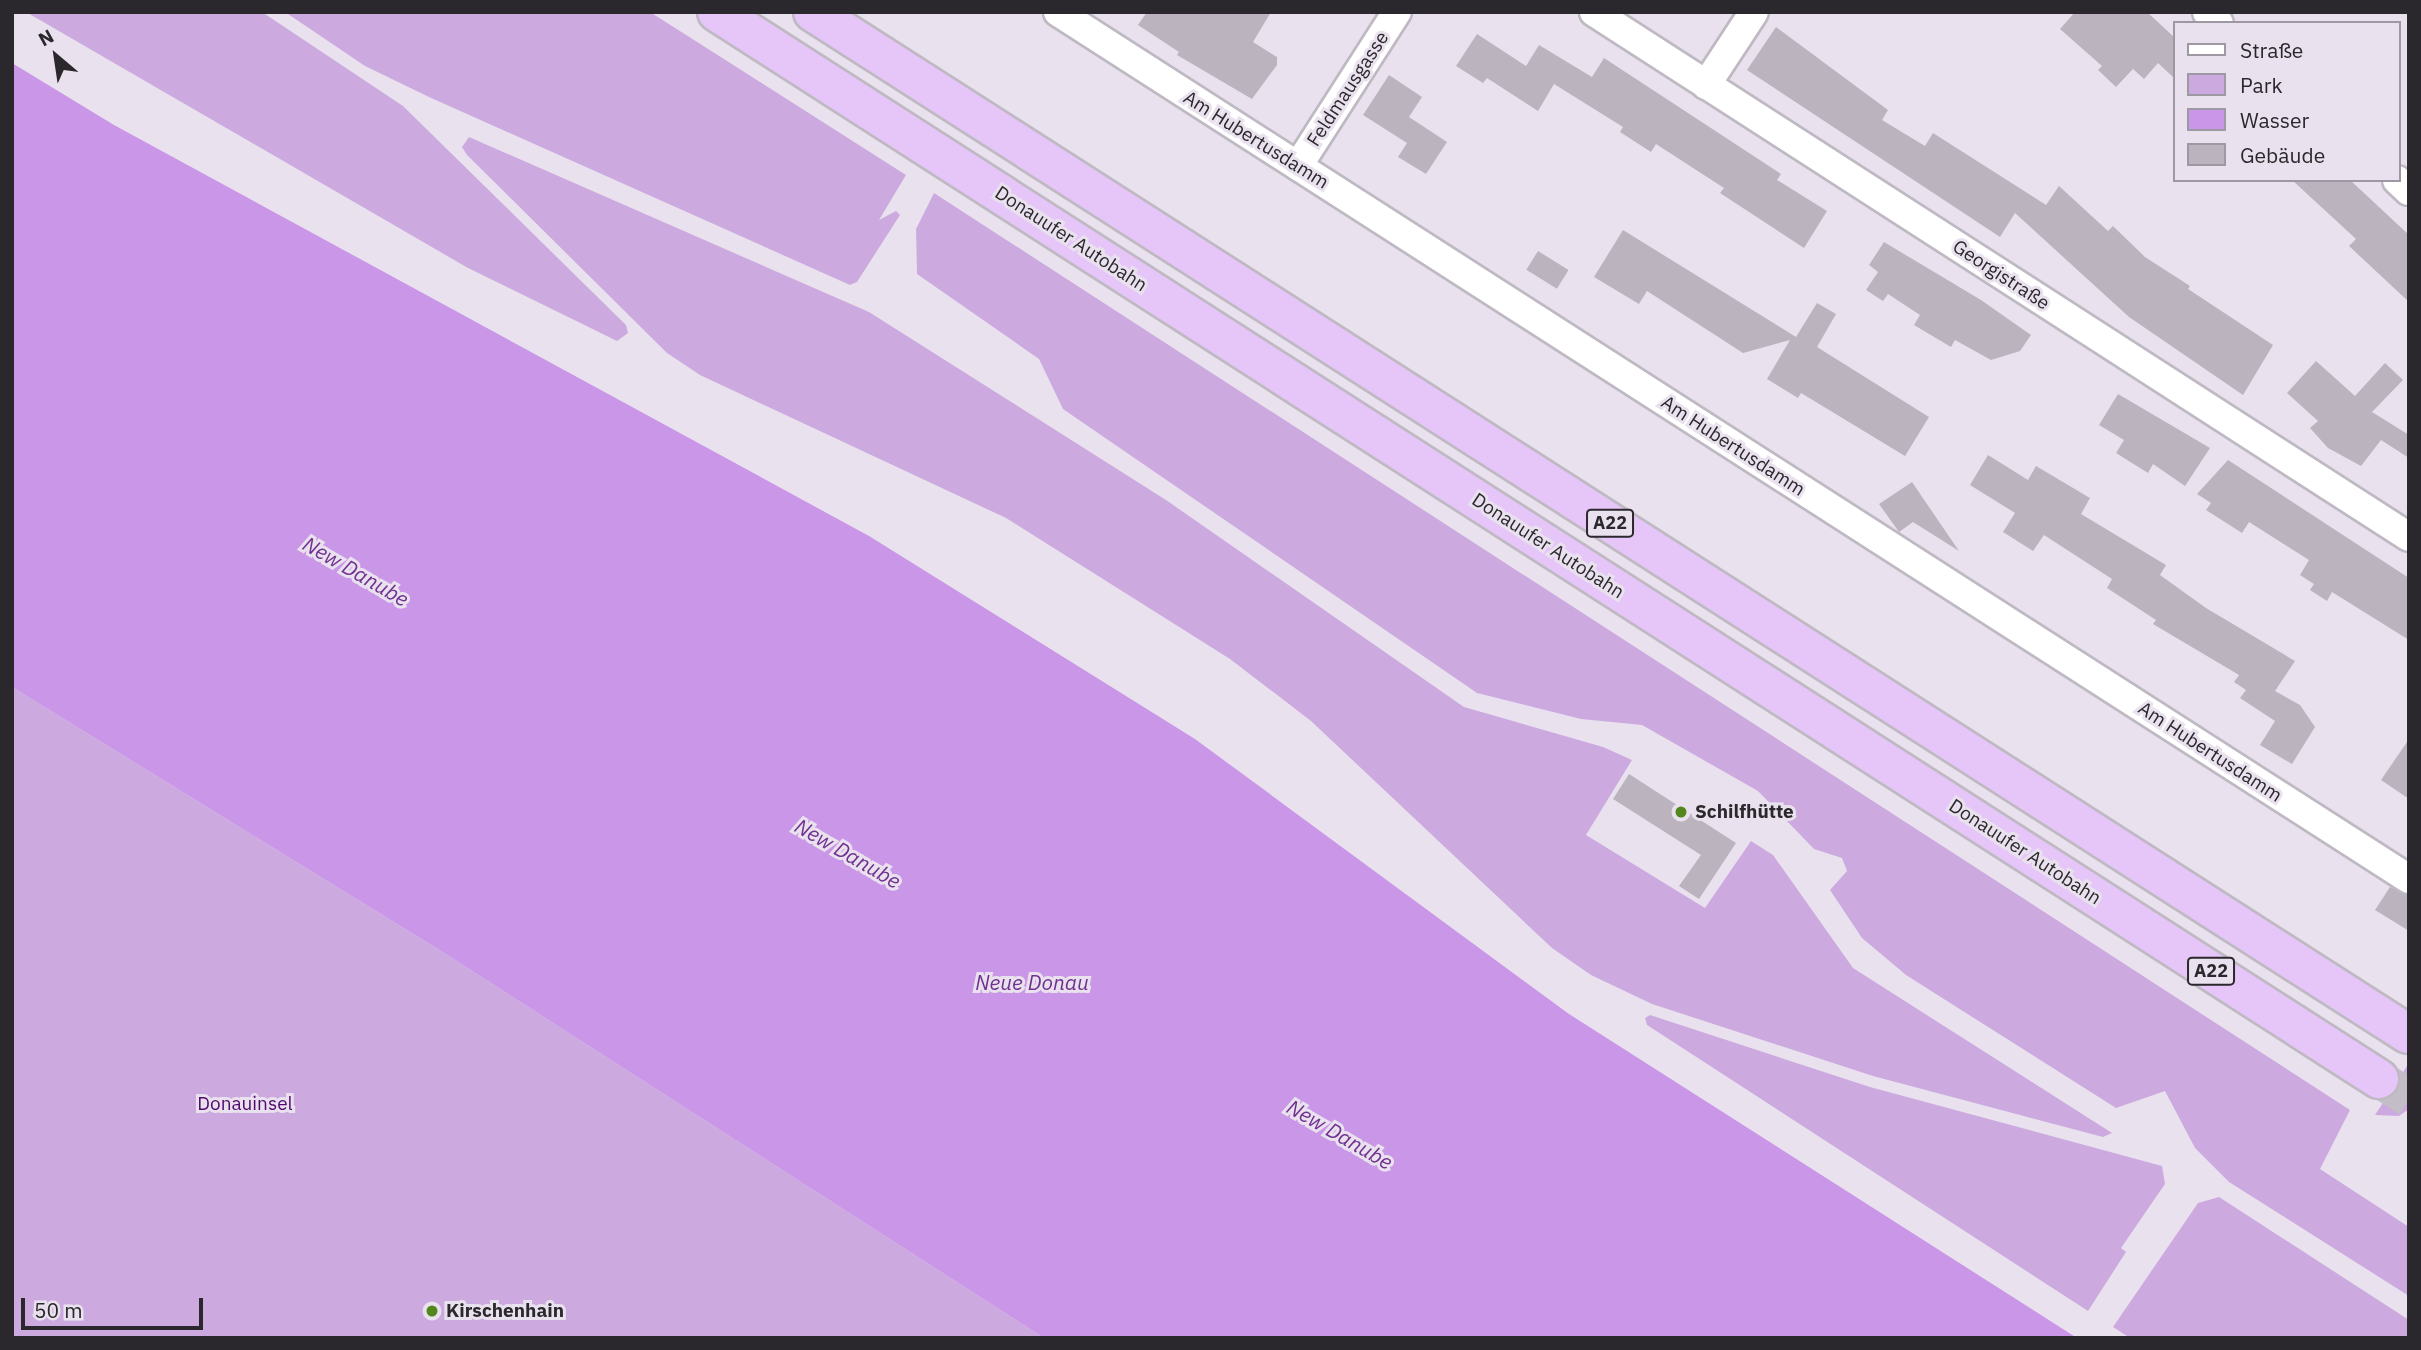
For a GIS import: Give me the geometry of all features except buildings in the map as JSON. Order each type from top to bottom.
[{"type":"highway","name":"Donauufer Autobahn","points":[[717,12],[2379,1079]]},
{"type":"highway","name":"A22","points":[[813,12],[2408,1034]]},
{"type":"street","name":"Am Hubertusdamm","points":[[1058,12],[2409,879]]},
{"type":"street","name":"Feldmausgasse","points":[[1298,166],[1397,12]]},
{"type":"street","name":"Georgistraße","points":[[1594,12],[2409,537]]},
{"type":"street","points":[[1706,85],[1754,12]]},
{"type":"green space","points":[[26,12],[262,12],[403,106],[626,325],[628,333],[617,341],[468,268]]},
{"type":"green space","points":[[285,12],[650,12],[906,175],[879,220],[896,211],[900,215],[857,282],[850,285],[429,97],[365,66]]},
{"type":"green space","points":[[469,137],[869,312],[1166,500],[1464,707],[1603,747],[1632,760],[1586,835],[1705,908],[1751,841],[1773,855],[1853,968],[2112,1133],[2103,1137],[1873,1076],[1652,1004],[1591,975],[1552,948],[1311,721],[1230,659],[1006,518],[700,375],[667,353],[467,155],[462,147]]},
{"type":"green space","points":[[934,193],[2350,1110],[2320,1169],[2409,1227],[2409,1296],[2229,1182],[2195,1148],[2165,1091],[2116,1108],[1906,975],[1862,938],[1830,890],[1847,871],[1842,858],[1814,849],[1758,791],[1642,725],[1581,719],[1477,693],[1063,409],[1039,359],[917,274],[916,229]]},
{"type":"green space","name":"Donauinsel","points":[[12,687],[441,951],[1044,1338],[12,1338]]},
{"type":"green space","points":[[1650,1015],[1870,1087],[2162,1166],[2165,1184],[2121,1248],[2126,1252],[2088,1311],[1647,1025],[1645,1018]]},
{"type":"green space","points":[[2409,1063],[2409,1109],[2399,1116],[2375,1115]]},
{"type":"green space","points":[[2219,1197],[2409,1320],[2409,1338],[2130,1338],[2113,1327],[2198,1203]]},
{"type":"water","name":"Neue Donau","points":[[12,63],[114,125],[869,536],[1195,739],[1569,1014],[2077,1338],[1044,1338],[441,951],[12,687]]},
{"type":"tunnel","points":[[2379,1079],[2409,1098]]},
{"type":"place","name":"Schilfhütte","points":[[1681,812]]},
{"type":"place","name":"Kirschenhain","points":[[432,1311]]},
{"type":"water label","name":"New Danube","points":[[356,571]]},
{"type":"water label","name":"New Danube","points":[[848,853]]},
{"type":"water label","name":"New Danube","points":[[1340,1134]]}]
